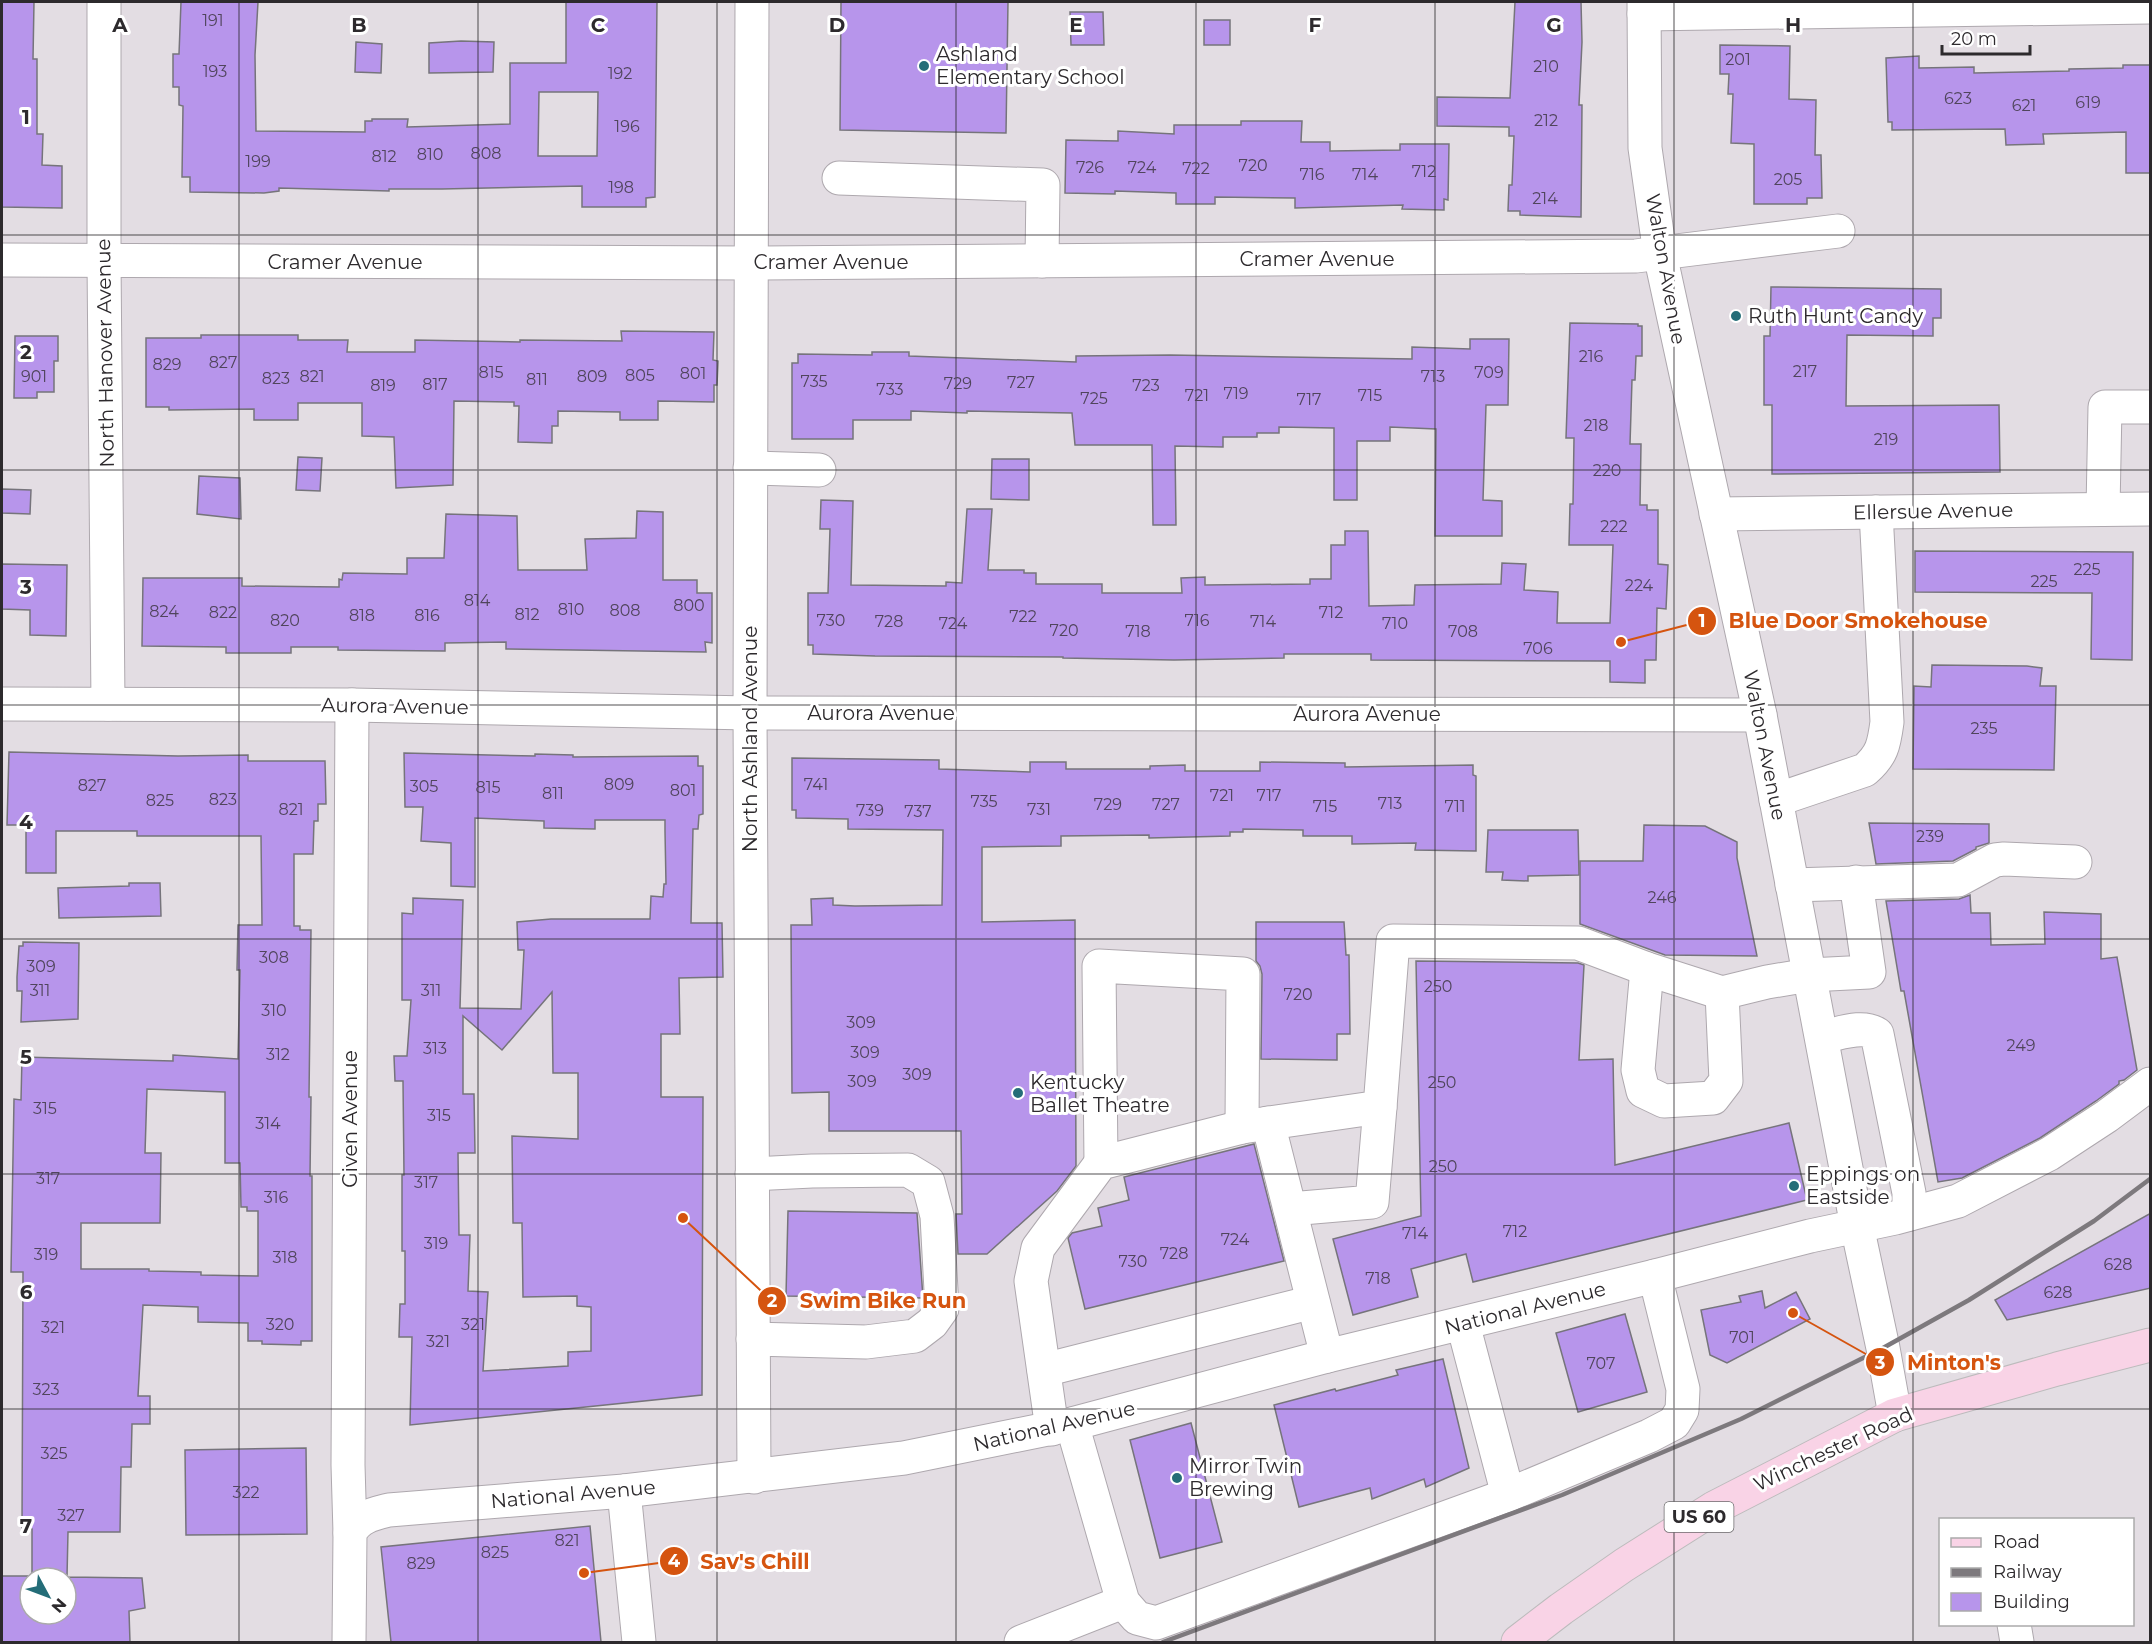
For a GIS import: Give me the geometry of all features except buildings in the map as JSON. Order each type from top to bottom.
[{"type":"main road","name":"Winchester Road","points":[[1518,1642],[1624,1565],[1714,1508],[1895,1415],[2151,1345]]},
{"type":"street","name":"North Hanover Avenue","points":[[104,2],[108,704]]},
{"type":"street","name":"North Ashland Avenue","points":[[752,2],[750,713],[754,1477]]},
{"type":"street","points":[[1644,8],[2151,7]]},
{"type":"street","name":"Walton Avenue","points":[[1644,8],[1645,148],[1660,254],[1760,715],[1895,1415]]},
{"type":"street","points":[[839,178],[1043,184],[1042,261]]},
{"type":"street","name":"Cramer Avenue","points":[[2,260],[751,263],[1636,256],[1838,231]]},
{"type":"street","points":[[2103,509],[2105,407],[2151,407]]},
{"type":"street","points":[[750,468],[819,470]]},
{"type":"street","name":"Ellersue Avenue","points":[[1716,514],[2151,509]]},
{"type":"street","points":[[1776,800],[1865,770],[1875,762],[1883,747],[1887,722],[1876,512]]},
{"type":"street","name":"Aurora Avenue","points":[[2,704],[352,705],[750,713],[1760,715]]},
{"type":"street","name":"Given Avenue","points":[[350,1533],[348,1465],[352,705]]},
{"type":"street","points":[[1792,885],[1958,880],[1995,860],[2004,859],[2075,862]]},
{"type":"street","points":[[1290,1209],[1372,1202],[1393,941],[1578,943],[1647,969],[1722,993],[1809,975],[1869,972],[1856,882]]},
{"type":"street","points":[[1327,1356],[1290,1209],[1255,1125],[1243,974],[1100,966],[1101,1162],[1038,1248],[1031,1281],[1044,1370],[1123,1602],[1137,1618],[1156,1623],[1508,1495],[1649,1436],[1674,1422],[1682,1410],[1683,1389],[1655,1276]]},
{"type":"street","points":[[1647,969],[1638,1070],[1644,1091],[1664,1101],[1713,1098],[1726,1081],[1722,993]]},
{"type":"street","points":[[1822,1037],[1857,1030],[1870,1030],[1877,1034],[1908,1186],[1909,1214]]},
{"type":"street","name":"National Avenue","points":[[350,1533],[354,1524],[363,1518],[389,1510],[624,1491],[754,1477],[904,1458],[1062,1426],[1327,1356],[1958,1201],[2049,1154],[2151,1084]]},
{"type":"street","points":[[1101,1162],[1381,1094]]},
{"type":"street","points":[[752,1174],[908,1170],[928,1182],[937,1216],[942,1310],[932,1323],[915,1336],[866,1342],[753,1339]]},
{"type":"street","points":[[1044,1370],[1313,1302]]},
{"type":"street","points":[[1463,1324],[1508,1495]]},
{"type":"street","points":[[624,1491],[639,1642]]},
{"type":"street","points":[[349,1642],[350,1533]]},
{"type":"street","points":[[1021,1642],[1123,1602]]},
{"type":"street","points":[[2014,1626],[2017,1642]]},
{"type":"railway","points":[[1163,1642],[1562,1495],[1741,1419],[1883,1348],[1969,1300],[2094,1221],[2150,1179]]},
{"type":"place","name":"Ashland Elementary School","points":[[924,66]]},
{"type":"place","name":"Ruth Hunt Candy","points":[[1736,316]]},
{"type":"place","name":"Blue Door Smokehouse","points":[[1621,642]]},
{"type":"place","name":"Kentucky Ballet Theatre","points":[[1018,1093]]},
{"type":"place","name":"Eppings on Eastside","points":[[1794,1186]]},
{"type":"place","name":"Swim Bike Run","points":[[683,1218]]},
{"type":"place","name":"Minton's","points":[[1793,1313]]},
{"type":"place","name":"Mirror Twin Brewing","points":[[1177,1478]]},
{"type":"place","name":"Sav's Chill","points":[[584,1573]]}]
